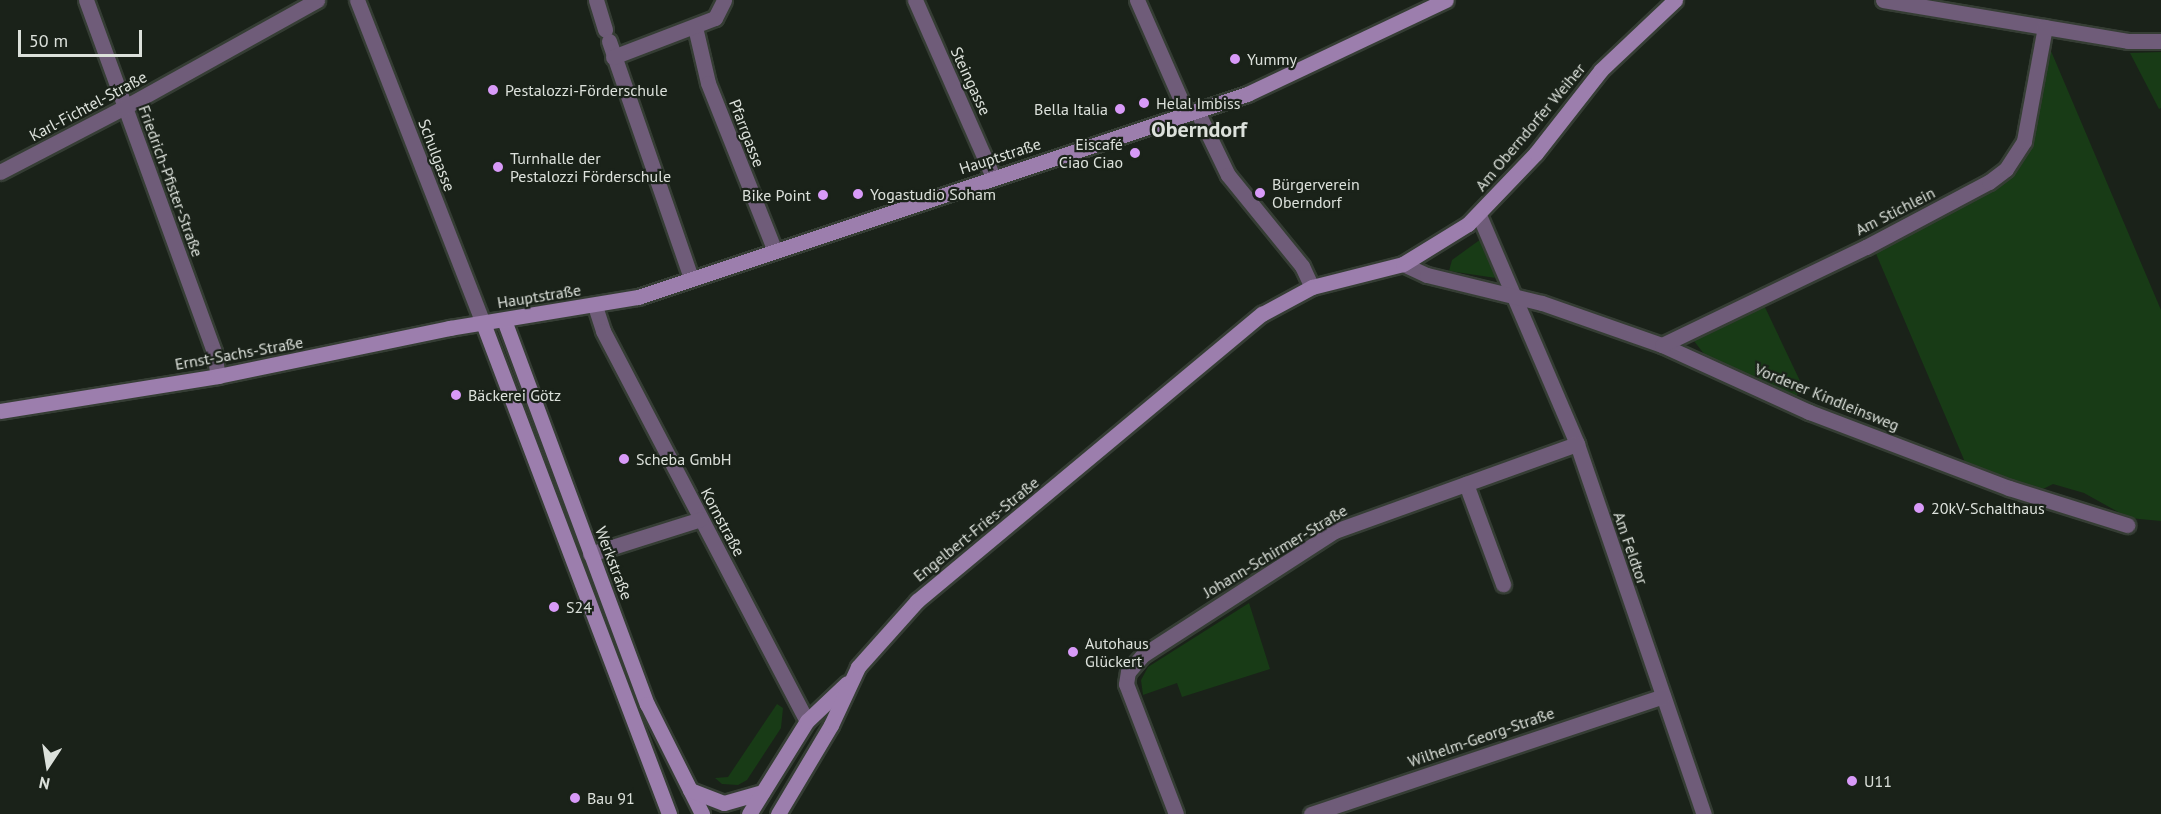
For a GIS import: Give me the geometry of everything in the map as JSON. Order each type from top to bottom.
[{"type":"main road","name":"Am Oberndorfer Weiher","points":[[1403,264],[1426,254],[1479,215],[1536,153],[1601,70],[1675,0]]},
{"type":"main road","name":"Hauptstraße","points":[[483,323],[638,297],[774,249],[1192,112],[1304,70],[1444,1]]},
{"type":"main road","points":[[1312,287],[1403,264]]},
{"type":"main road","name":"Engelbert-Fries-Straße","points":[[749,814],[807,721],[849,681],[871,649],[917,602],[1248,324],[1312,287]]},
{"type":"main road","name":"Werkstraße","points":[[504,320],[647,704],[702,814]]},
{"type":"main road","name":"Ernst-Sachs-Straße","points":[[0,411],[218,376],[483,323]]},
{"type":"main road","points":[[483,323],[669,814]]},
{"type":"main road","name":"Engelbert-Fries-Straße","points":[[778,814],[831,725],[849,681]]},
{"type":"main road","points":[[690,790],[724,803],[762,792]]},
{"type":"street","name":"Friedrich-Pfister-Straße","points":[[86,0],[214,352],[218,376]]},
{"type":"street","name":"Karl-Fichtel-Straße","points":[[0,172],[125,107],[317,0]]},
{"type":"street","name":"Schulgasse","points":[[357,0],[483,323]]},
{"type":"street","points":[[596,0],[691,278]]},
{"type":"street","points":[[609,43],[695,27],[715,18],[724,0]]},
{"type":"street","name":"Steingasse","points":[[915,0],[993,177]]},
{"type":"street","points":[[1137,0],[1192,112],[1228,175],[1302,266],[1312,287]]},
{"type":"street","points":[[1883,0],[2128,41],[2161,41]]},
{"type":"street","name":"Pfarrgasse","points":[[695,27],[708,83],[774,249]]},
{"type":"street","name":"Am Stichlein","points":[[1662,345],[1848,256],[1965,196],[2006,169],[2024,141],[2045,27]]},
{"type":"street","name":"Am Feldtor","points":[[1479,215],[1517,296],[1577,444],[1704,814]]},
{"type":"street","points":[[1403,264],[1428,275],[1517,296]]},
{"type":"street","name":"Vorderer Kindleinsweg","points":[[1517,296],[1662,345],[1809,412],[2009,488],[2127,525]]},
{"type":"street","name":"Kornstraße","points":[[595,306],[603,331],[807,721]]},
{"type":"street","name":"Johann-Schirmer-Straße","points":[[1176,814],[1126,684],[1134,664],[1152,648],[1335,531],[1360,519],[1577,444]]},
{"type":"street","points":[[1466,484],[1503,584]]},
{"type":"street","points":[[590,554],[701,519]]},
{"type":"street","name":"Wilhelm-Georg-Straße","points":[[1311,814],[1663,696]]},
{"type":"green space","points":[[2051,51],[2161,310],[2161,521],[2129,518],[2084,493],[2053,484],[2039,491],[2011,485],[1965,462],[1874,249],[1994,190],[2015,170],[2031,149],[2047,52]]},
{"type":"green space","points":[[2161,52],[2161,108],[2159,109],[2130,53]]},
{"type":"green space","points":[[1481,239],[1496,278],[1449,271],[1452,260]]},
{"type":"green space","points":[[1762,301],[1801,383],[1796,399],[1708,359],[1694,341],[1697,333]]},
{"type":"green space","points":[[1249,603],[1270,669],[1182,697],[1177,683],[1143,695],[1141,680],[1148,667]]},
{"type":"green space","points":[[777,704],[783,708],[781,728],[747,780],[738,785],[722,784],[715,778],[728,777]]},
{"type":"place","name":"Yummy","points":[[1235,59]]},
{"type":"place","name":"Pestalozzi-Förderschule","points":[[493,90]]},
{"type":"place","name":"Helal Imbiss","points":[[1144,103]]},
{"type":"place","name":"Bella Italia","points":[[1120,109]]},
{"type":"place","name":"Eiscafé Ciao Ciao","points":[[1135,153]]},
{"type":"place","name":"Turnhalle der Pestalozzi Förderschule","points":[[498,167]]},
{"type":"place","name":"Bürgerverein Oberndorf","points":[[1260,193]]},
{"type":"place","name":"Yogastudio Soham","points":[[858,194]]},
{"type":"place","name":"Bike Point","points":[[823,195]]},
{"type":"place","name":"Bäckerei Götz","points":[[456,395]]},
{"type":"place","name":"Scheba GmbH","points":[[624,459]]},
{"type":"place","name":"20kV-Schalthaus","points":[[1919,508]]},
{"type":"place","name":"S24","points":[[554,607]]},
{"type":"place","name":"Autohaus Glückert","points":[[1073,652]]},
{"type":"place","name":"U11","points":[[1852,781]]},
{"type":"place","name":"Bau 91","points":[[575,798]]},
{"type":"district","name":"Oberndorf","points":[[1199,130]]}]
